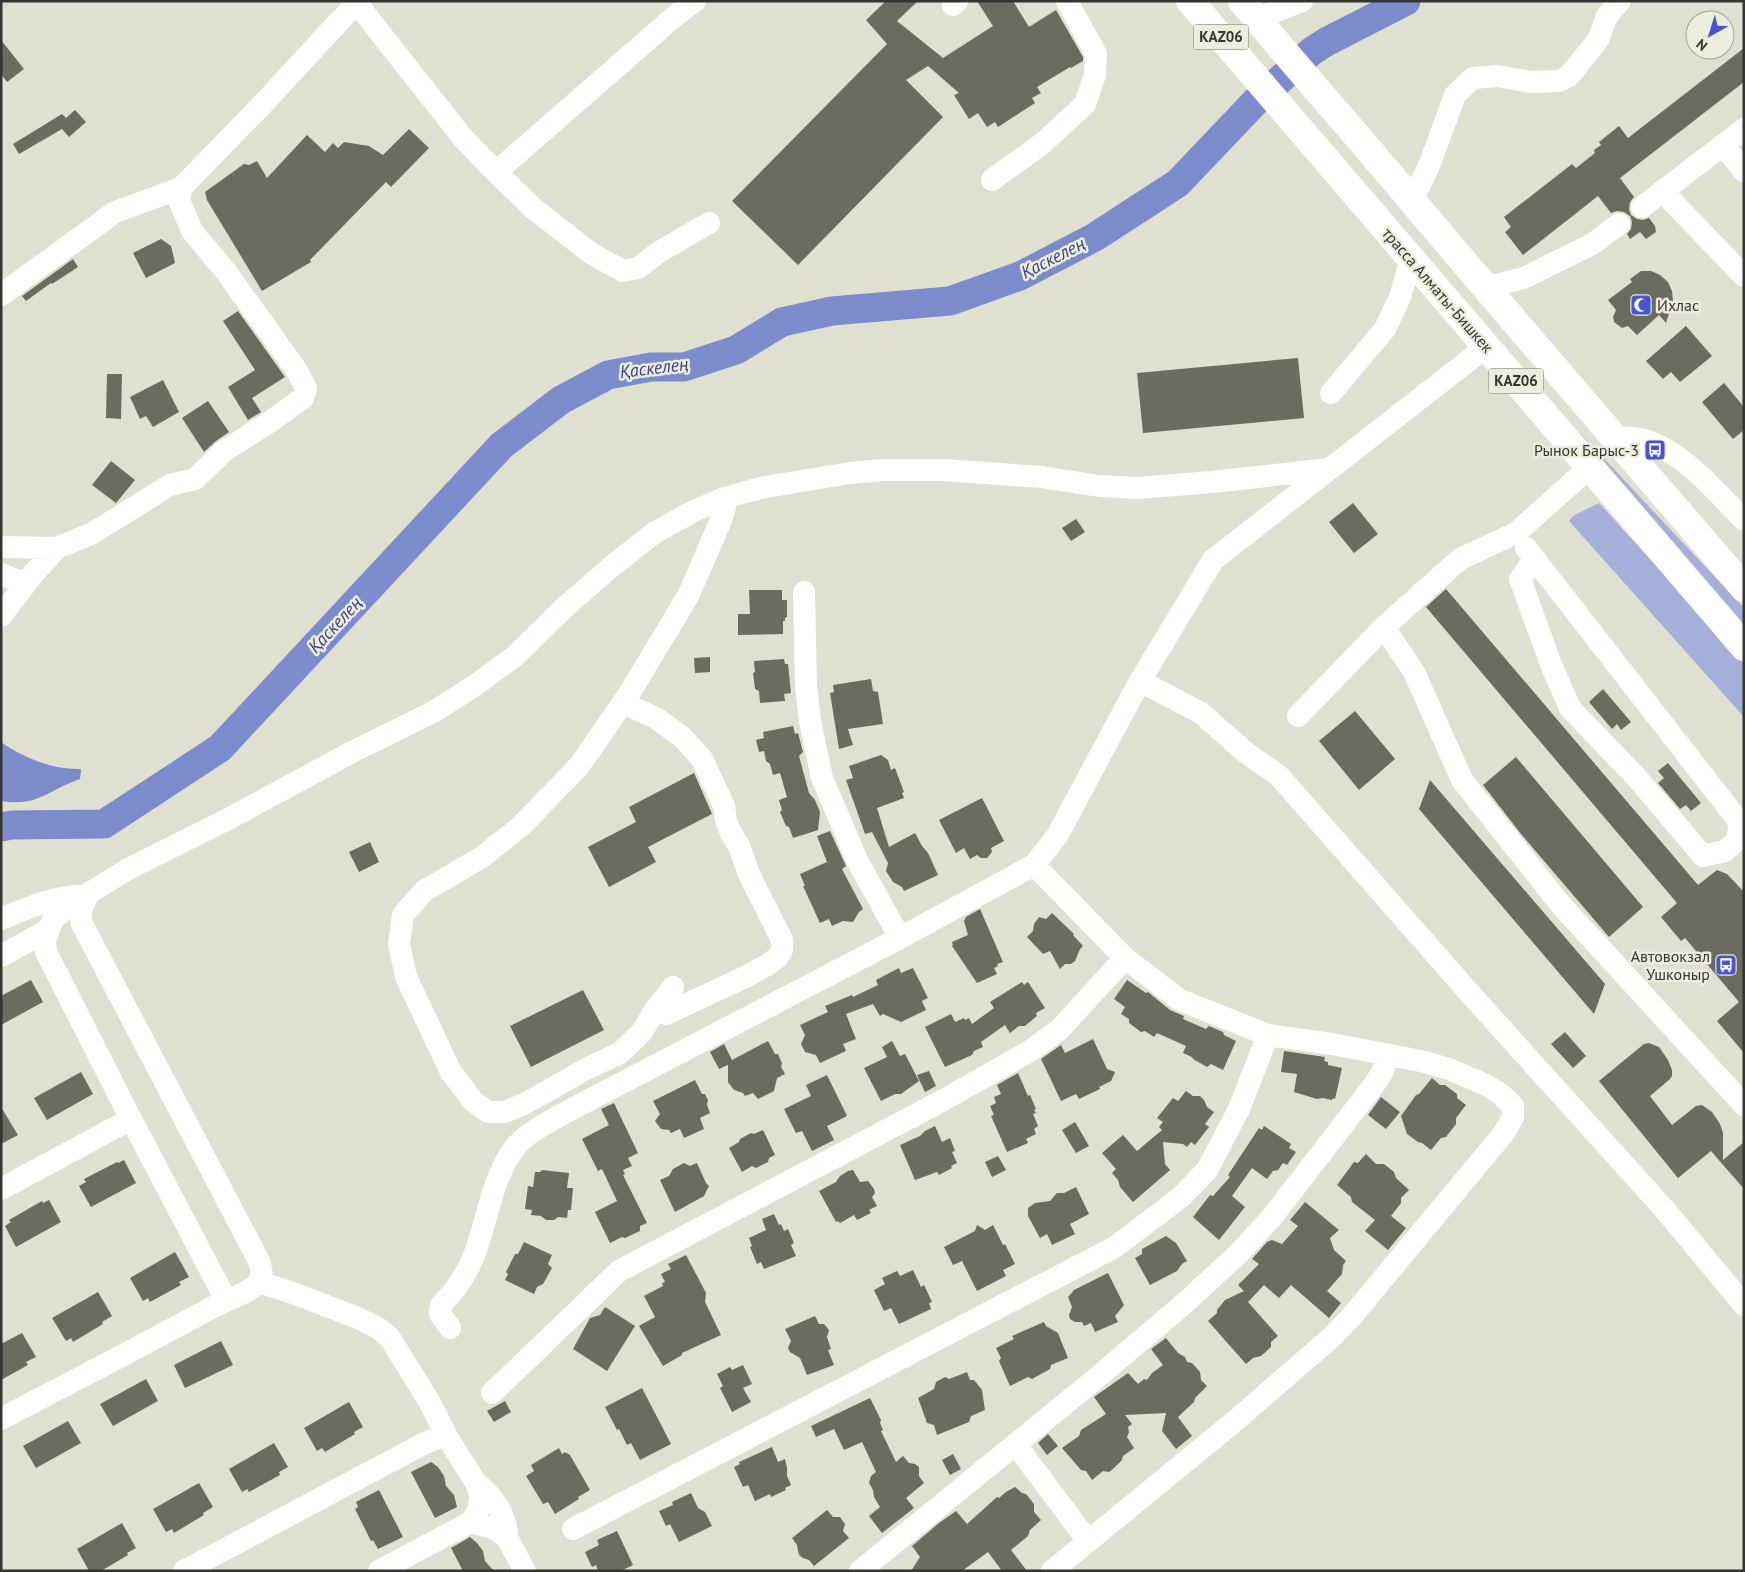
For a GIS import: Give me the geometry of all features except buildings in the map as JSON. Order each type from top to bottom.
[{"type":"highway","name":"трасса Алматы-Бишкек","points":[[1190,1],[1744,647]]},
{"type":"highway","name":"KАZ06","points":[[1249,10],[1412,200],[1484,288],[1744,588]]},
{"type":"highway","points":[[1457,312],[1484,288]]},
{"type":"street","points":[[1,295],[115,212],[181,188],[260,107],[358,1],[362,10],[463,138],[534,209],[592,254],[623,272],[638,268],[659,252],[709,223]]},
{"type":"street","points":[[496,172],[694,1]]},
{"type":"street","points":[[992,180],[1043,143],[1085,104],[1095,76],[1096,54],[1067,1]]},
{"type":"street","points":[[1249,10],[1302,1]]},
{"type":"street","points":[[1412,200],[1429,166],[1455,95],[1473,78],[1497,76],[1531,82],[1559,81],[1569,76],[1598,40],[1607,16],[1620,1]]},
{"type":"street","points":[[1642,207],[1744,129]]},
{"type":"street","points":[[1723,145],[1744,171]]},
{"type":"street","points":[[1,547],[57,548],[93,533],[170,485],[195,479],[223,452],[303,398],[306,388],[278,345],[227,273],[192,230],[179,200],[181,188]]},
{"type":"street","points":[[1662,190],[1744,276]]},
{"type":"street","points":[[1484,288],[1524,278],[1594,243],[1619,224]]},
{"type":"street","points":[[1331,393],[1385,329],[1400,297],[1411,259]]},
{"type":"street","points":[[450,1328],[440,1314],[441,1305],[454,1292],[465,1274],[478,1246],[492,1194],[504,1165],[518,1145],[542,1126],[591,1099],[900,938],[1034,865],[1057,836],[1140,681],[1213,560],[1486,346]]},
{"type":"street","points":[[1613,436],[1646,440],[1666,450],[1696,472],[1744,520]]},
{"type":"street","points":[[1298,716],[1384,627],[1460,559],[1516,533],[1590,466]]},
{"type":"street","points":[[226,1300],[46,952],[45,940],[54,918],[70,905],[128,869],[228,820],[354,751],[435,711],[477,684],[514,656],[610,567],[654,533],[694,511],[728,497],[760,488],[850,473],[883,470],[945,470],[1041,477],[1099,486],[1137,488],[1329,469]]},
{"type":"street","points":[[673,988],[642,1032],[620,1053],[586,1069],[526,1103],[505,1112],[488,1112],[473,1101],[451,1072],[406,977],[399,944],[403,915],[424,891],[482,857],[521,826],[580,766],[623,703],[688,596],[721,520],[728,497]]},
{"type":"street","points":[[1516,533],[1534,560],[1742,826],[1737,840],[1725,851],[1703,856],[1637,778],[1570,708],[1552,667],[1520,579],[1534,560]]},
{"type":"street","points":[[1,616],[28,580],[57,548]]},
{"type":"street","points":[[1,574],[18,581],[28,580]]},
{"type":"street","points":[[804,592],[806,686],[810,721],[822,778],[858,862],[900,938]]},
{"type":"street","points":[[1384,627],[1414,672],[1462,780],[1560,904],[1744,1105]]},
{"type":"street","points":[[1140,681],[1201,713],[1244,751],[1279,776],[1499,1026],[1666,1211],[1744,1305]]},
{"type":"street","points":[[623,703],[656,718],[682,736],[702,759],[724,806],[730,833],[740,848],[748,872],[782,940],[782,950],[777,958],[768,965],[666,1014],[656,1010]]},
{"type":"street","points":[[1034,865],[1125,958],[1180,1000],[1268,1035],[1332,1044],[1421,1061],[1449,1069],[1486,1085],[1502,1095],[1513,1106],[1513,1117],[1510,1125],[1352,1316],[1333,1336],[1235,1422],[1052,1571]]},
{"type":"street","points":[[1,919],[56,900],[87,894]]},
{"type":"street","points":[[1,1419],[133,1352],[226,1300],[250,1290],[259,1282],[261,1277],[259,1261],[82,924],[80,915],[87,894]]},
{"type":"street","points":[[1,956],[48,930]]},
{"type":"street","points":[[492,1393],[619,1271],[938,1103],[1030,1051],[1059,1030],[1125,958]]},
{"type":"street","points":[[573,1529],[1115,1247],[1181,1196],[1207,1170],[1239,1109],[1268,1035]]},
{"type":"street","points":[[860,1571],[1016,1445],[1186,1302],[1239,1253],[1272,1217],[1362,1101],[1383,1072],[1387,1055]]},
{"type":"street","points":[[1,1189],[131,1119]]},
{"type":"street","points":[[259,1282],[358,1318],[378,1328],[390,1338],[476,1483],[481,1497],[478,1511],[471,1522],[380,1571]]},
{"type":"street","points":[[184,1571],[425,1443],[446,1435]]},
{"type":"street","points":[[1016,1445],[1088,1541]]},
{"type":"street","points":[[476,1483],[486,1490],[498,1508],[507,1528],[507,1538]]},
{"type":"street","points":[[471,1522],[495,1529],[507,1538],[525,1571]]},
{"type":"shaded area","points":[[1578,431],[1744,608],[1744,624]]},
{"type":"shaded area","points":[[1599,503],[1744,664],[1744,717],[1569,521],[1573,516]]},
{"type":"shaded area","points":[[1,742],[39,762],[70,769],[81,769],[80,779],[34,800],[25,802],[1,801]]},
{"type":"waterway","name":"Қаскелең","points":[[1,827],[12,825],[104,824],[220,748],[502,445],[561,400],[608,375],[651,367],[684,367],[736,350],[782,322],[832,311],[950,301],[1020,276],[1095,237],[1178,183],[1256,101],[1312,51],[1406,1]]},
{"type":"place","name":"Ихлас","points":[[1641,305]]},
{"type":"place","name":"Рынок Барыс-3","points":[[1655,450]]},
{"type":"place","name":"Автовокзал Ушконыр","points":[[1726,965]]}]
